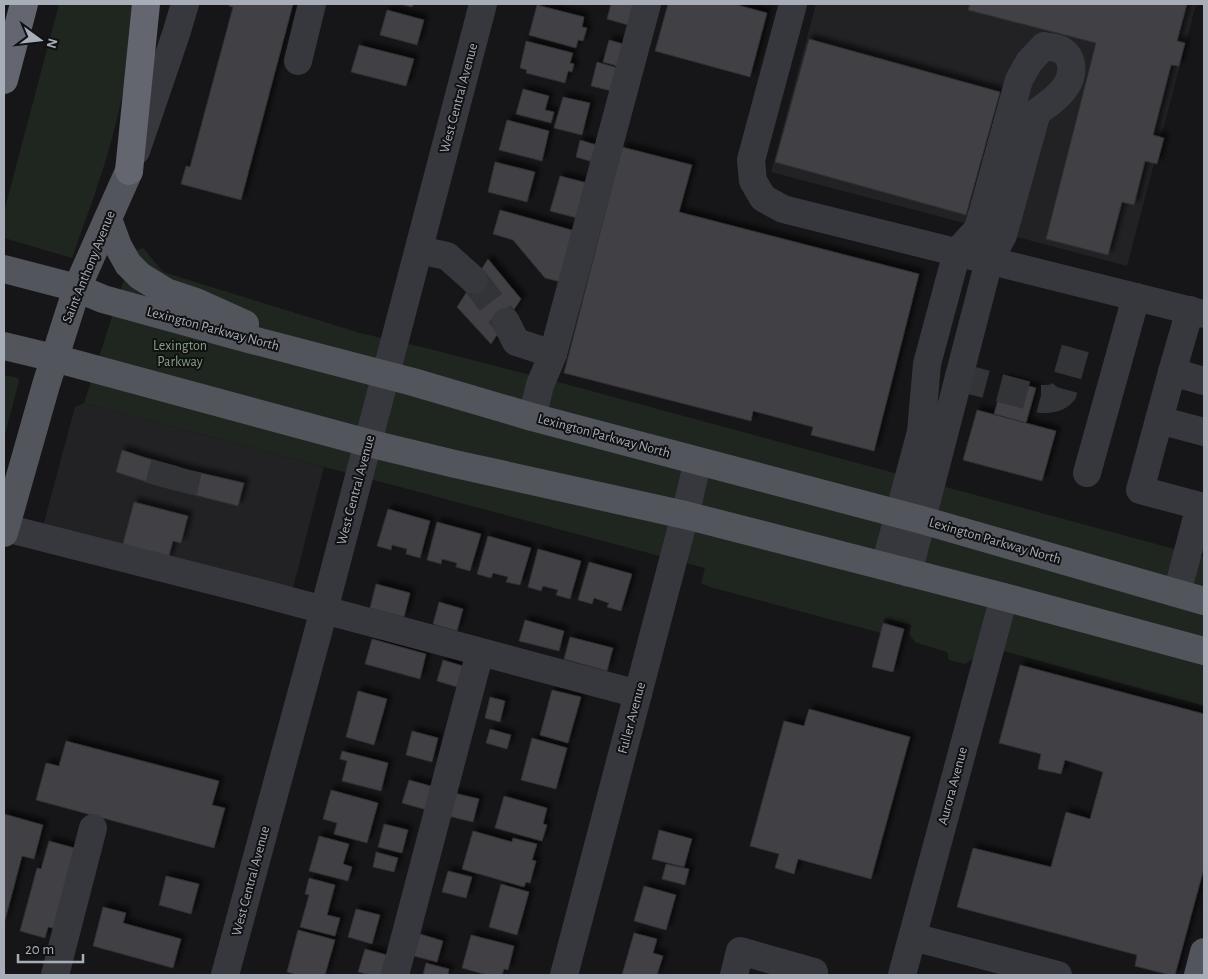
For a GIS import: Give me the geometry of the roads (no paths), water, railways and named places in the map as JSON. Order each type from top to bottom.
[{"type":"highway","points":[[4,80],[24,4]]},
{"type":"highway","points":[[129,171],[146,4]]},
{"type":"main road","name":"Saint Anthony Avenue","points":[[4,531],[54,358],[77,288],[129,171]]},
{"type":"main road","points":[[108,218],[118,246],[128,264],[140,276],[166,292],[196,302],[312,356]]},
{"type":"main road","name":"Lexington Parkway North","points":[[15,272],[77,288],[103,299],[386,375],[532,417],[911,518],[1204,601]]},
{"type":"main road","points":[[6,347],[54,358],[368,442],[465,466],[685,515],[1004,597],[1204,651]]},
{"type":"main road","points":[[1198,975],[1204,952]]},
{"type":"street","name":"Saint Anthony Avenue","points":[[129,171],[185,4]]},
{"type":"street","points":[[298,61],[312,4]]},
{"type":"street","name":"West Central Avenue","points":[[225,975],[324,610],[483,4]]},
{"type":"street","points":[[532,417],[540,385],[553,354],[647,4]]},
{"type":"street","points":[[793,4],[751,160],[753,181],[763,198],[783,209],[1197,312],[1172,372],[1140,490],[1200,506],[1200,518],[1177,593]]},
{"type":"street","points":[[897,569],[989,261],[1003,235],[1037,112],[1066,86],[1072,72],[1070,58],[1060,49],[1044,46],[1029,62],[1019,80],[978,229],[957,252],[927,364],[922,432],[911,518]]},
{"type":"street","points":[[419,250],[447,256],[474,280]]},
{"type":"street","points":[[1087,473],[1136,296]]},
{"type":"street","points":[[506,322],[516,342],[553,354]]},
{"type":"street","points":[[1172,372],[1204,381]]},
{"type":"street","points":[[1160,420],[1204,432]]},
{"type":"street","name":"Fuller Avenue","points":[[564,975],[698,461]]},
{"type":"street","points":[[4,531],[52,539],[638,694]]},
{"type":"street","name":"Aurora Avenue","points":[[904,970],[1004,597]]},
{"type":"street","points":[[395,975],[480,652]]},
{"type":"street","points":[[56,975],[93,828]]},
{"type":"street","points":[[913,937],[1058,975]]},
{"type":"street","points":[[734,975],[740,951],[814,972]]},
{"type":"tunnel","points":[[474,280],[506,322]]},
{"type":"tunnel","points":[[959,377],[1041,399],[1053,398],[1063,392],[1076,346]]},
{"type":"tunnel","points":[[159,486],[165,463]]},
{"type":"tunnel","points":[[183,492],[188,470]]},
{"type":"park label","name":"Lexington Parkway","points":[[180,354]]}]
